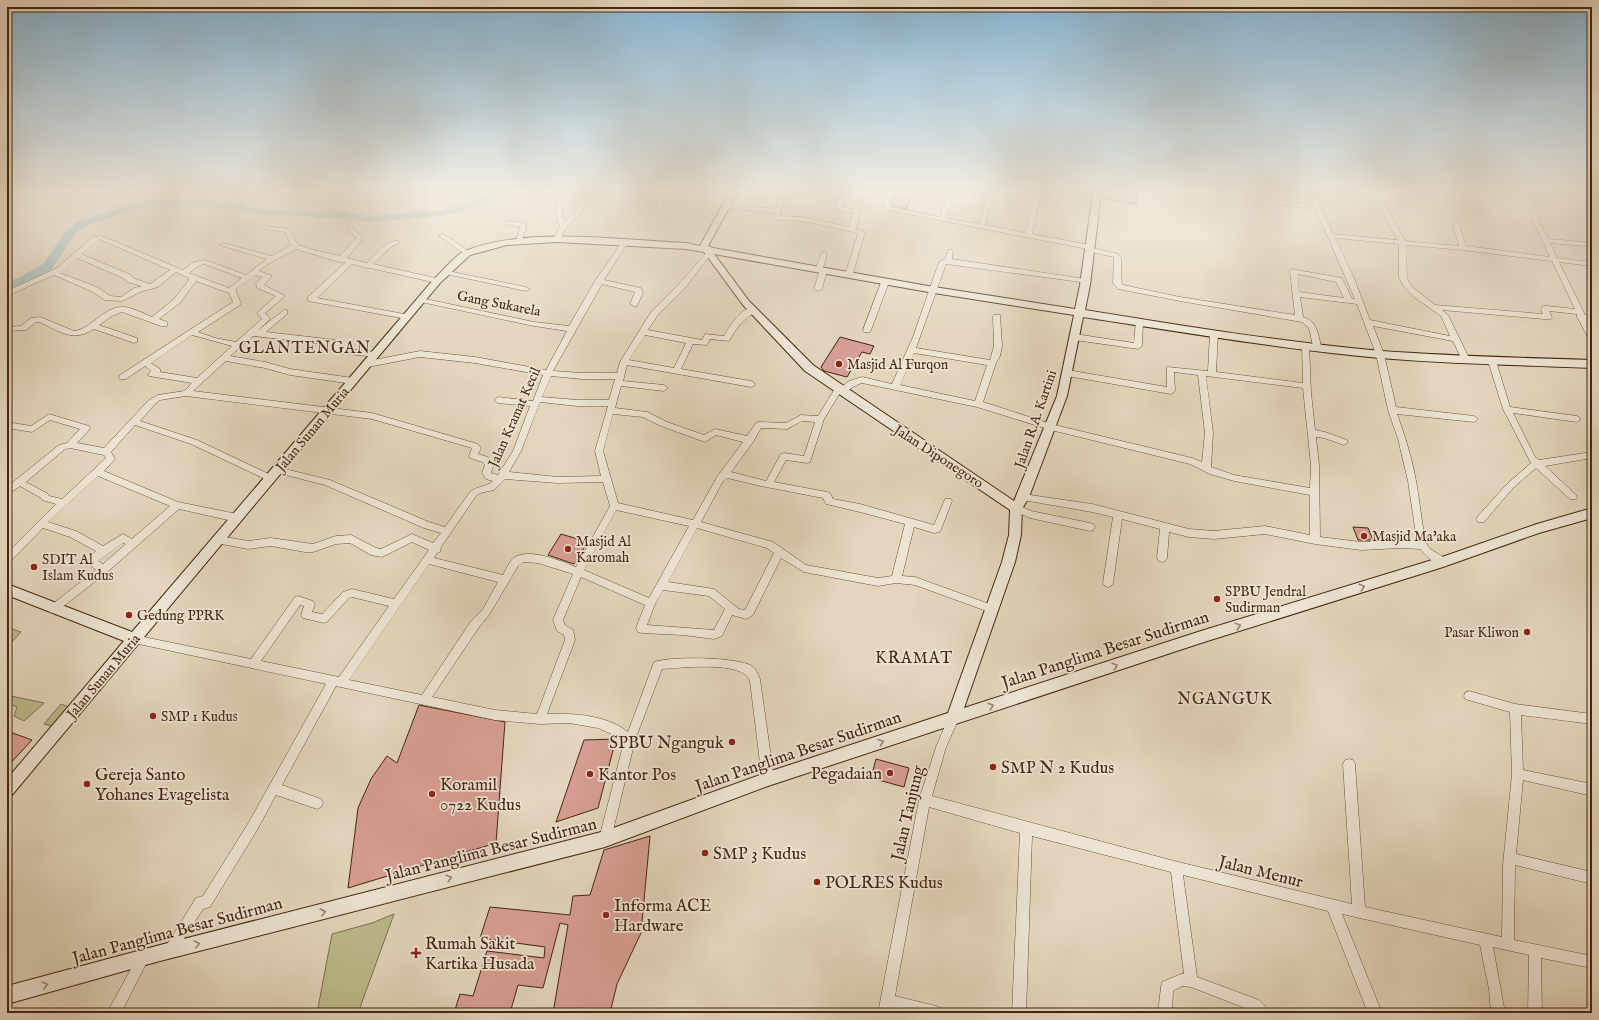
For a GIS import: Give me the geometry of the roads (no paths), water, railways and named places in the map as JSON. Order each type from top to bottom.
[{"type":"main road","name":"Jalan Sunan Muria","points":[[7,790],[436,282],[467,254],[506,242],[527,241]]},
{"type":"main road","name":"Jalan Sunan Muria","points":[[593,241],[625,242],[707,250],[885,282],[1080,314],[1306,346],[1380,354],[1492,362],[1592,364]]},
{"type":"main road","points":[[707,250],[711,241]]},
{"type":"main road","name":"Jalan R.A. Kartini","points":[[1016,508],[1023,497],[1051,427],[1067,373],[1080,314],[1091,241]]},
{"type":"main road","name":"Jalan Diponegoro","points":[[707,250],[753,310],[809,368],[1016,508]]},
{"type":"main road","points":[[954,718],[962,688],[992,609],[1012,550],[1017,520],[1016,508]]},
{"type":"main road","name":"Jalan Panglima Besar Sudirman","points":[[7,995],[169,951],[605,839],[768,779],[1209,635],[1443,562],[1536,529],[1592,513]]},
{"type":"main road","points":[[7,590],[134,639]]},
{"type":"street","points":[[7,294],[55,273],[92,241]]},
{"type":"street","points":[[108,241],[232,292],[237,303],[123,377]]},
{"type":"street","points":[[292,241],[295,246]]},
{"type":"street","points":[[341,260],[358,241]]},
{"type":"street","points":[[450,241],[467,254]]},
{"type":"street","points":[[850,275],[861,241]]},
{"type":"street","points":[[1055,241],[1116,255],[1118,258],[1117,283],[1121,287],[1201,303],[1307,320],[1311,324],[1317,346]]},
{"type":"street","points":[[1334,241],[1354,302]]},
{"type":"street","points":[[1386,241],[1463,248],[1592,264]]},
{"type":"street","points":[[1461,241],[1463,248]]},
{"type":"street","points":[[1546,241],[1592,337]]},
{"type":"street","points":[[1552,241],[1585,244]]},
{"type":"street","points":[[367,266],[389,246],[397,242]]},
{"type":"street","name":"Jalan Kramat Kecil","points":[[169,951],[200,902],[206,903],[337,682],[396,604],[474,494],[478,490],[491,488],[502,477],[520,443],[548,373],[599,281],[625,242]]},
{"type":"street","points":[[1402,242],[1403,278],[1408,287],[1444,315],[1466,360]]},
{"type":"street","points":[[223,245],[272,258]]},
{"type":"street","points":[[232,292],[233,288],[272,258],[295,246],[341,260],[436,282]]},
{"type":"street","points":[[540,720],[570,640],[569,633],[562,628],[558,620],[578,573],[614,506],[599,451],[624,362],[654,314],[682,286],[707,250]]},
{"type":"street","points":[[948,261],[950,251]]},
{"type":"street","points":[[818,289],[824,254]]},
{"type":"street","points":[[77,255],[128,277],[130,280],[149,286]]},
{"type":"street","points":[[895,387],[934,290],[942,264],[948,261],[1085,281]]},
{"type":"street","points":[[184,273],[196,264],[205,262],[247,278]]},
{"type":"street","points":[[350,262],[311,299],[407,317]]},
{"type":"street","points":[[55,273],[94,289],[108,298],[122,299],[137,290],[157,284],[175,269]]},
{"type":"street","points":[[1299,318],[1294,271],[1339,280],[1367,322],[1380,354],[1392,410],[1402,439],[1412,481],[1422,545],[1433,556],[1443,562]]},
{"type":"street","points":[[186,393],[266,319],[261,314],[281,296],[260,286],[260,283],[268,276],[254,272]]},
{"type":"street","points":[[446,272],[526,289]]},
{"type":"street","points":[[153,320],[177,301],[193,280],[193,277]]},
{"type":"street","points":[[599,281],[638,290],[639,292],[634,304]]},
{"type":"street","points":[[867,330],[885,282]]},
{"type":"street","points":[[1296,294],[1354,302]]},
{"type":"street","name":"Gang Sukarela","points":[[421,300],[534,324],[572,329]]},
{"type":"street","points":[[1435,307],[1544,317],[1548,316],[1545,310],[1546,308],[1580,314],[1592,318]]},
{"type":"street","points":[[7,329],[23,328],[37,319],[73,334],[83,332],[94,326],[114,310],[122,309],[164,324]]},
{"type":"street","points":[[643,332],[704,343],[708,336],[726,339],[734,326],[746,313],[753,310]]},
{"type":"street","points":[[261,333],[284,312]]},
{"type":"street","points":[[978,404],[992,363],[996,356],[998,346],[997,317]]},
{"type":"street","points":[[1367,322],[1455,339]]},
{"type":"street","points":[[1075,337],[1138,346],[1139,323]]},
{"type":"street","points":[[94,326],[134,340]]},
{"type":"street","points":[[193,332],[214,340],[238,345]]},
{"type":"street","points":[[251,333],[336,343],[335,350],[375,355]]},
{"type":"street","points":[[1212,373],[1214,334]]},
{"type":"street","points":[[676,372],[691,341]]},
{"type":"street","points":[[1306,346],[1307,386],[1315,465],[1315,540]]},
{"type":"street","points":[[911,350],[992,363]]},
{"type":"street","points":[[368,364],[420,354],[475,360],[548,373],[618,379],[664,388]]},
{"type":"street","points":[[224,358],[265,365],[290,372],[353,381]]},
{"type":"street","points":[[624,362],[751,384]]},
{"type":"street","points":[[1492,362],[1507,409],[1535,464],[1573,497]]},
{"type":"street","points":[[146,363],[157,371],[152,374],[199,381]]},
{"type":"street","points":[[1067,373],[1171,391],[1170,369],[1212,373],[1307,386]]},
{"type":"street","points":[[1202,373],[1209,433],[1206,469]]},
{"type":"street","points":[[769,484],[784,456],[807,460],[820,419],[840,390],[852,383],[862,380],[978,404],[1051,427],[1192,461],[1206,469],[1234,478],[1314,492]]},
{"type":"street","points":[[106,452],[152,402],[158,398],[186,393],[372,416],[475,446],[477,448],[473,456],[485,459],[490,464],[486,473],[489,477],[558,480],[606,479]]},
{"type":"street","points":[[498,400],[577,403],[612,407],[644,414],[664,424],[705,439],[715,432],[750,440]]},
{"type":"street","points":[[1507,409],[1577,419]]},
{"type":"street","points":[[1392,410],[1474,419]]},
{"type":"street","points":[[7,425],[32,429],[43,420],[49,418],[86,428],[70,445]]},
{"type":"street","points":[[731,608],[718,633],[714,635],[683,631],[642,630],[641,628],[660,585],[720,480],[750,440],[759,425],[786,426],[801,418],[820,419]]},
{"type":"street","points":[[135,422],[194,442],[274,474],[327,482],[427,525],[448,531]]},
{"type":"street","points":[[1312,433],[1325,435],[1344,442]]},
{"type":"street","points":[[7,492],[62,447],[70,445],[106,452],[110,455],[111,460],[42,524],[7,560]]},
{"type":"street","points":[[1481,519],[1510,486],[1535,464],[1592,455]]},
{"type":"street","points":[[98,472],[177,505],[237,518]]},
{"type":"street","points":[[725,474],[827,495],[829,502],[860,508],[910,524],[937,529],[948,501]]},
{"type":"street","points":[[19,482],[39,492],[45,496],[45,498],[64,503]]},
{"type":"street","points":[[1023,497],[1118,514],[1189,533],[1214,535],[1265,530],[1315,540],[1361,546],[1401,544],[1422,545]]},
{"type":"street","points":[[53,609],[103,570],[177,505]]},
{"type":"street","points":[[614,506],[696,524],[770,545],[804,568],[878,582],[896,579],[915,581],[992,609]]},
{"type":"street","points":[[1016,508],[1030,514],[1090,527]]},
{"type":"street","points":[[1108,582],[1118,514]]},
{"type":"street","points":[[42,524],[73,534],[103,551]]},
{"type":"street","points":[[896,579],[910,524]]},
{"type":"street","points":[[1162,558],[1165,527]]},
{"type":"street","points":[[103,570],[91,561],[123,538],[132,544]]},
{"type":"street","points":[[219,540],[248,545],[271,542],[313,548],[336,540],[351,539],[374,552],[382,553],[412,538],[436,549]]},
{"type":"street","points":[[660,585],[711,592],[716,594],[731,608],[742,615],[748,614],[780,551]]},
{"type":"street","points":[[425,699],[475,624],[486,612],[515,563],[520,559],[526,558],[546,562],[578,573],[651,603]]},
{"type":"street","points":[[428,560],[505,580]]},
{"type":"street","points":[[253,664],[298,600],[310,604],[306,615],[324,619],[346,595],[352,593],[396,604]]},
{"type":"street","points":[[134,639],[425,699],[495,715],[540,720],[569,718],[598,723],[620,732],[630,740]]},
{"type":"street","points":[[605,839],[630,740],[658,665],[703,663],[725,664],[743,667],[753,674],[768,779]]},
{"type":"street","points":[[1469,696],[1515,709],[1592,719]]},
{"type":"street","points":[[1508,945],[1510,858],[1518,774],[1515,709]]},
{"type":"street","name":"Jalan Tanjung","points":[[886,1007],[925,800],[941,747],[954,718]]},
{"type":"street","points":[[1349,764],[1358,911]]},
{"type":"street","points":[[1518,774],[1592,790]]},
{"type":"street","points":[[273,788],[317,803]]},
{"type":"street","name":"Jalan Menur","points":[[925,800],[1026,830],[1176,868],[1485,940],[1592,962]]},
{"type":"street","points":[[1019,1013],[1026,830]]},
{"type":"street","points":[[1510,858],[1592,878]]},
{"type":"street","points":[[1176,868],[1191,981]]},
{"type":"street","points":[[1332,905],[1375,1013]]},
{"type":"street","points":[[1485,940],[1495,989],[1498,1013]]},
{"type":"street","points":[[1535,950],[1535,1013]]},
{"type":"street","points":[[114,1013],[143,958]]},
{"type":"street","points":[[1164,1013],[1167,987],[1181,980],[1191,981],[1254,1005],[1262,1013]]},
{"type":"street","points":[[886,1007],[936,1013]]},
{"type":"waterway","points":[[7,286],[22,281],[47,267],[65,241]]},
{"type":"place","name":"Masjid Al Furqon","points":[[839,364]]},
{"type":"place","name":"Masjid Ma'aka","points":[[1364,536]]},
{"type":"place","name":"Masjid Al Karomah","points":[[568,549]]},
{"type":"place","name":"SDIT Al Islam Kudus","points":[[34,567]]},
{"type":"place","name":"SPBU Jendral Sudirman","points":[[1217,599]]},
{"type":"place","name":"Gedung PPRK","points":[[129,615]]},
{"type":"place","name":"Pasar Kliwon","points":[[1527,632]]},
{"type":"place","name":"SMP 1 Kudus","points":[[153,716]]},
{"type":"place","name":"SPBU Nganguk","points":[[732,742]]},
{"type":"place","name":"SMP N 2 Kudus","points":[[993,767]]},
{"type":"place","name":"Pegadaian","points":[[890,773]]},
{"type":"place","name":"Kantor Pos","points":[[590,774]]},
{"type":"place","name":"Gereja Santo Yohanes Evagelista","points":[[87,784]]},
{"type":"place","name":"Koramil 0722 Kudus","points":[[432,794]]},
{"type":"place","name":"SMP 3 Kudus","points":[[705,853]]},
{"type":"place","name":"POLRES Kudus","points":[[817,882]]},
{"type":"place","name":"Informa ACE Hardware","points":[[606,915]]},
{"type":"place","name":"Rumah Sakit Kartika Husada","points":[[416,953]]},
{"type":"district","name":"GLANTENGAN","points":[[305,347]]},
{"type":"district","name":"KRAMAT","points":[[914,657]]},
{"type":"district","name":"NGANGUK","points":[[1225,698]]}]
